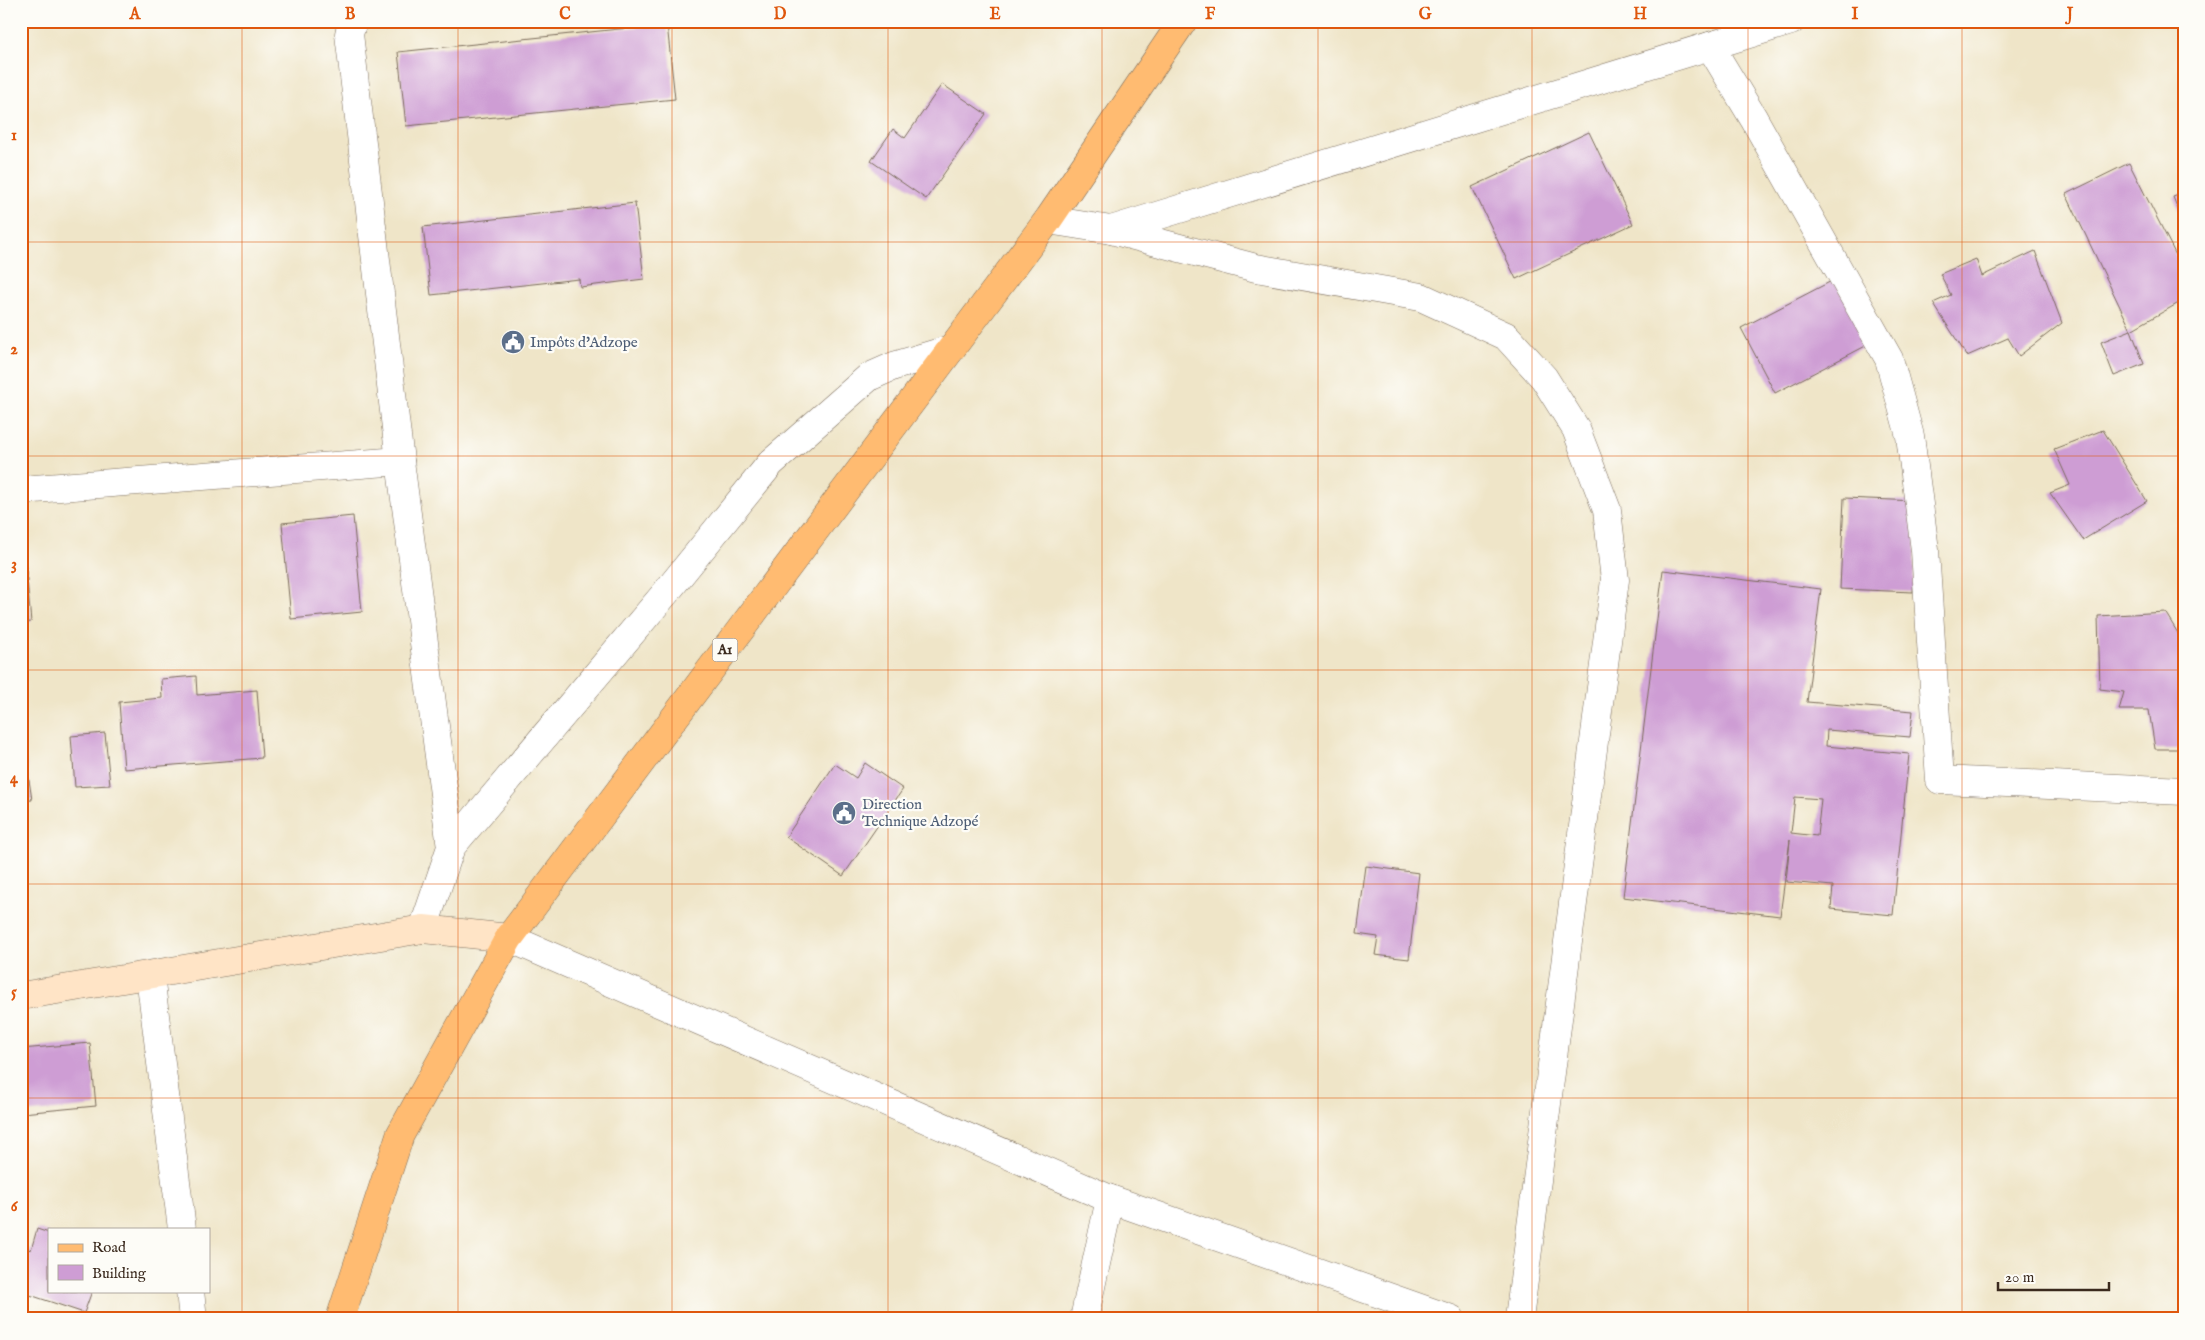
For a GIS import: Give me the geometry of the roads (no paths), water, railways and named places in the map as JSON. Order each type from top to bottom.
[{"type":"main road","name":"A1","points":[[340,1319],[400,1136],[509,938],[1048,220],[1183,21]]},
{"type":"street","points":[[353,21],[349,34],[400,461],[451,847]]},
{"type":"street","points":[[1111,230],[1791,21]]},
{"type":"street","points":[[1710,46],[1754,119],[1889,359],[1910,436],[1924,541],[1940,780],[2184,791]]},
{"type":"street","points":[[1048,220],[1111,230],[1256,268],[1421,297],[1506,336],[1544,378],[1576,429],[1607,510],[1615,580],[1519,1319]]},
{"type":"street","points":[[423,929],[451,847],[668,590],[771,463],[868,377],[894,366],[951,349]]},
{"type":"street","points":[[21,490],[400,461]]},
{"type":"street","points":[[21,996],[423,929],[509,938],[1110,1199],[1451,1319]]},
{"type":"street","points":[[150,976],[182,1228]]},
{"type":"street","points":[[1084,1319],[1110,1199]]},
{"type":"street","points":[[190,1292],[193,1319]]},
{"type":"place","name":"Impôts d'Adzope","points":[[513,342]]},
{"type":"place","name":"Direction Technique Adzopé","points":[[844,813]]}]
